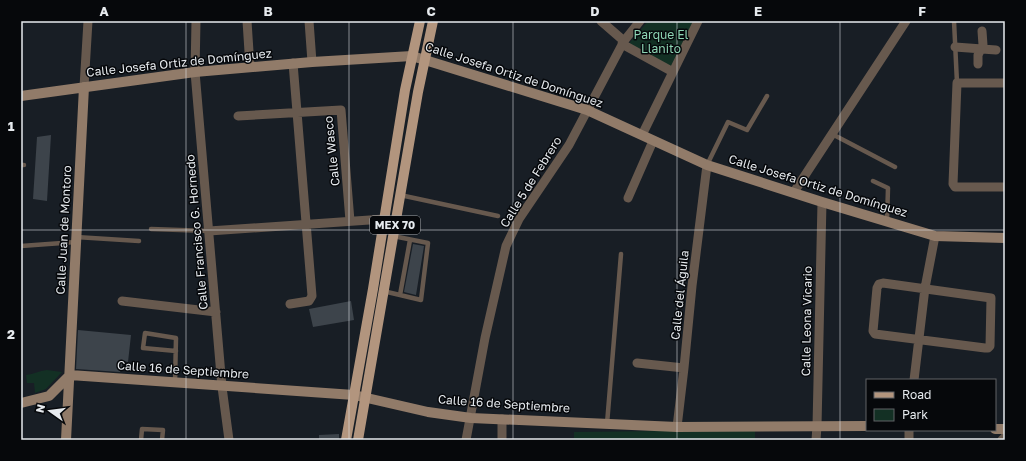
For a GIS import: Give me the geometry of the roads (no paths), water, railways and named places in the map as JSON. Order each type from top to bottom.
[{"type":"main road","name":"MEX 70","points":[[346,440],[412,56],[420,21]]},
{"type":"main road","name":"MEX 70","points":[[358,440],[364,396],[394,236],[424,59],[434,21]]},
{"type":"street","name":"Calle Juan de Montoro","points":[[66,440],[88,21]]},
{"type":"street","name":"Calle Francisco G. Hornedo","points":[[196,21],[195,72],[222,387],[229,440]]},
{"type":"street","points":[[248,21],[250,67]]},
{"type":"street","points":[[309,21],[312,62]]},
{"type":"street","points":[[601,21],[623,42],[673,72]]},
{"type":"street","name":"Calle 5 de Febrero","points":[[466,440],[485,338],[506,246],[519,219],[569,145],[623,42],[640,21]]},
{"type":"street","points":[[642,135],[698,21]]},
{"type":"street","points":[[794,192],[906,21]]},
{"type":"street","points":[[978,64],[978,55],[982,49],[982,31]]},
{"type":"street","points":[[955,47],[996,50]]},
{"type":"street","name":"Calle Josefa Ortiz de Domínguez","points":[[21,96],[84,86],[195,72],[293,63],[412,56],[587,110],[707,165],[887,222],[935,236],[1005,238]]},
{"type":"street","points":[[290,304],[312,299],[293,63]]},
{"type":"street","points":[[1005,83],[957,83],[954,187],[1005,187]]},
{"type":"street","name":"Calle Wasco","points":[[238,116],[339,109],[342,112],[350,221]]},
{"type":"street","points":[[628,198],[653,140]]},
{"type":"street","name":"Calle del Águila","points":[[677,428],[707,165]]},
{"type":"street","name":"Calle Leona Vicario","points":[[816,440],[822,202]]},
{"type":"street","points":[[209,231],[384,219]]},
{"type":"street","points":[[914,379],[925,288],[935,236]]},
{"type":"street","points":[[883,283],[925,288],[991,298],[990,346],[985,348],[875,334],[873,331],[877,288],[879,284],[883,283]]},
{"type":"street","points":[[122,301],[216,312]]},
{"type":"street","points":[[637,363],[684,368]]},
{"type":"street","points":[[21,403],[49,396],[70,375]]},
{"type":"street","name":"Calle 16 de Septiembre","points":[[70,375],[364,396],[428,412],[471,418],[677,428],[866,426]]},
{"type":"street","points":[[502,419],[502,440]]},
{"type":"street","points":[[1002,440],[1005,437]]},
{"type":"lane","points":[[954,21],[957,83]]},
{"type":"lane","points":[[707,165],[728,122],[747,130],[767,96]]},
{"type":"lane","points":[[832,134],[895,167]]},
{"type":"lane","points":[[873,181],[888,188],[887,222]]},
{"type":"lane","points":[[400,195],[498,216]]},
{"type":"lane","points":[[151,229],[209,231]]},
{"type":"lane","points":[[383,291],[421,300],[428,243],[394,236]]},
{"type":"lane","points":[[21,246],[76,239],[138,241]]},
{"type":"lane","points":[[400,295],[410,240]]},
{"type":"lane","points":[[607,424],[621,254]]},
{"type":"lane","points":[[175,383],[176,351],[176,338],[145,333],[143,348],[176,351]]},
{"type":"lane","points":[[142,440],[142,429],[162,430],[162,440]]},
{"type":"park label","name":"Parque El Llanito","points":[[661,42]]}]
